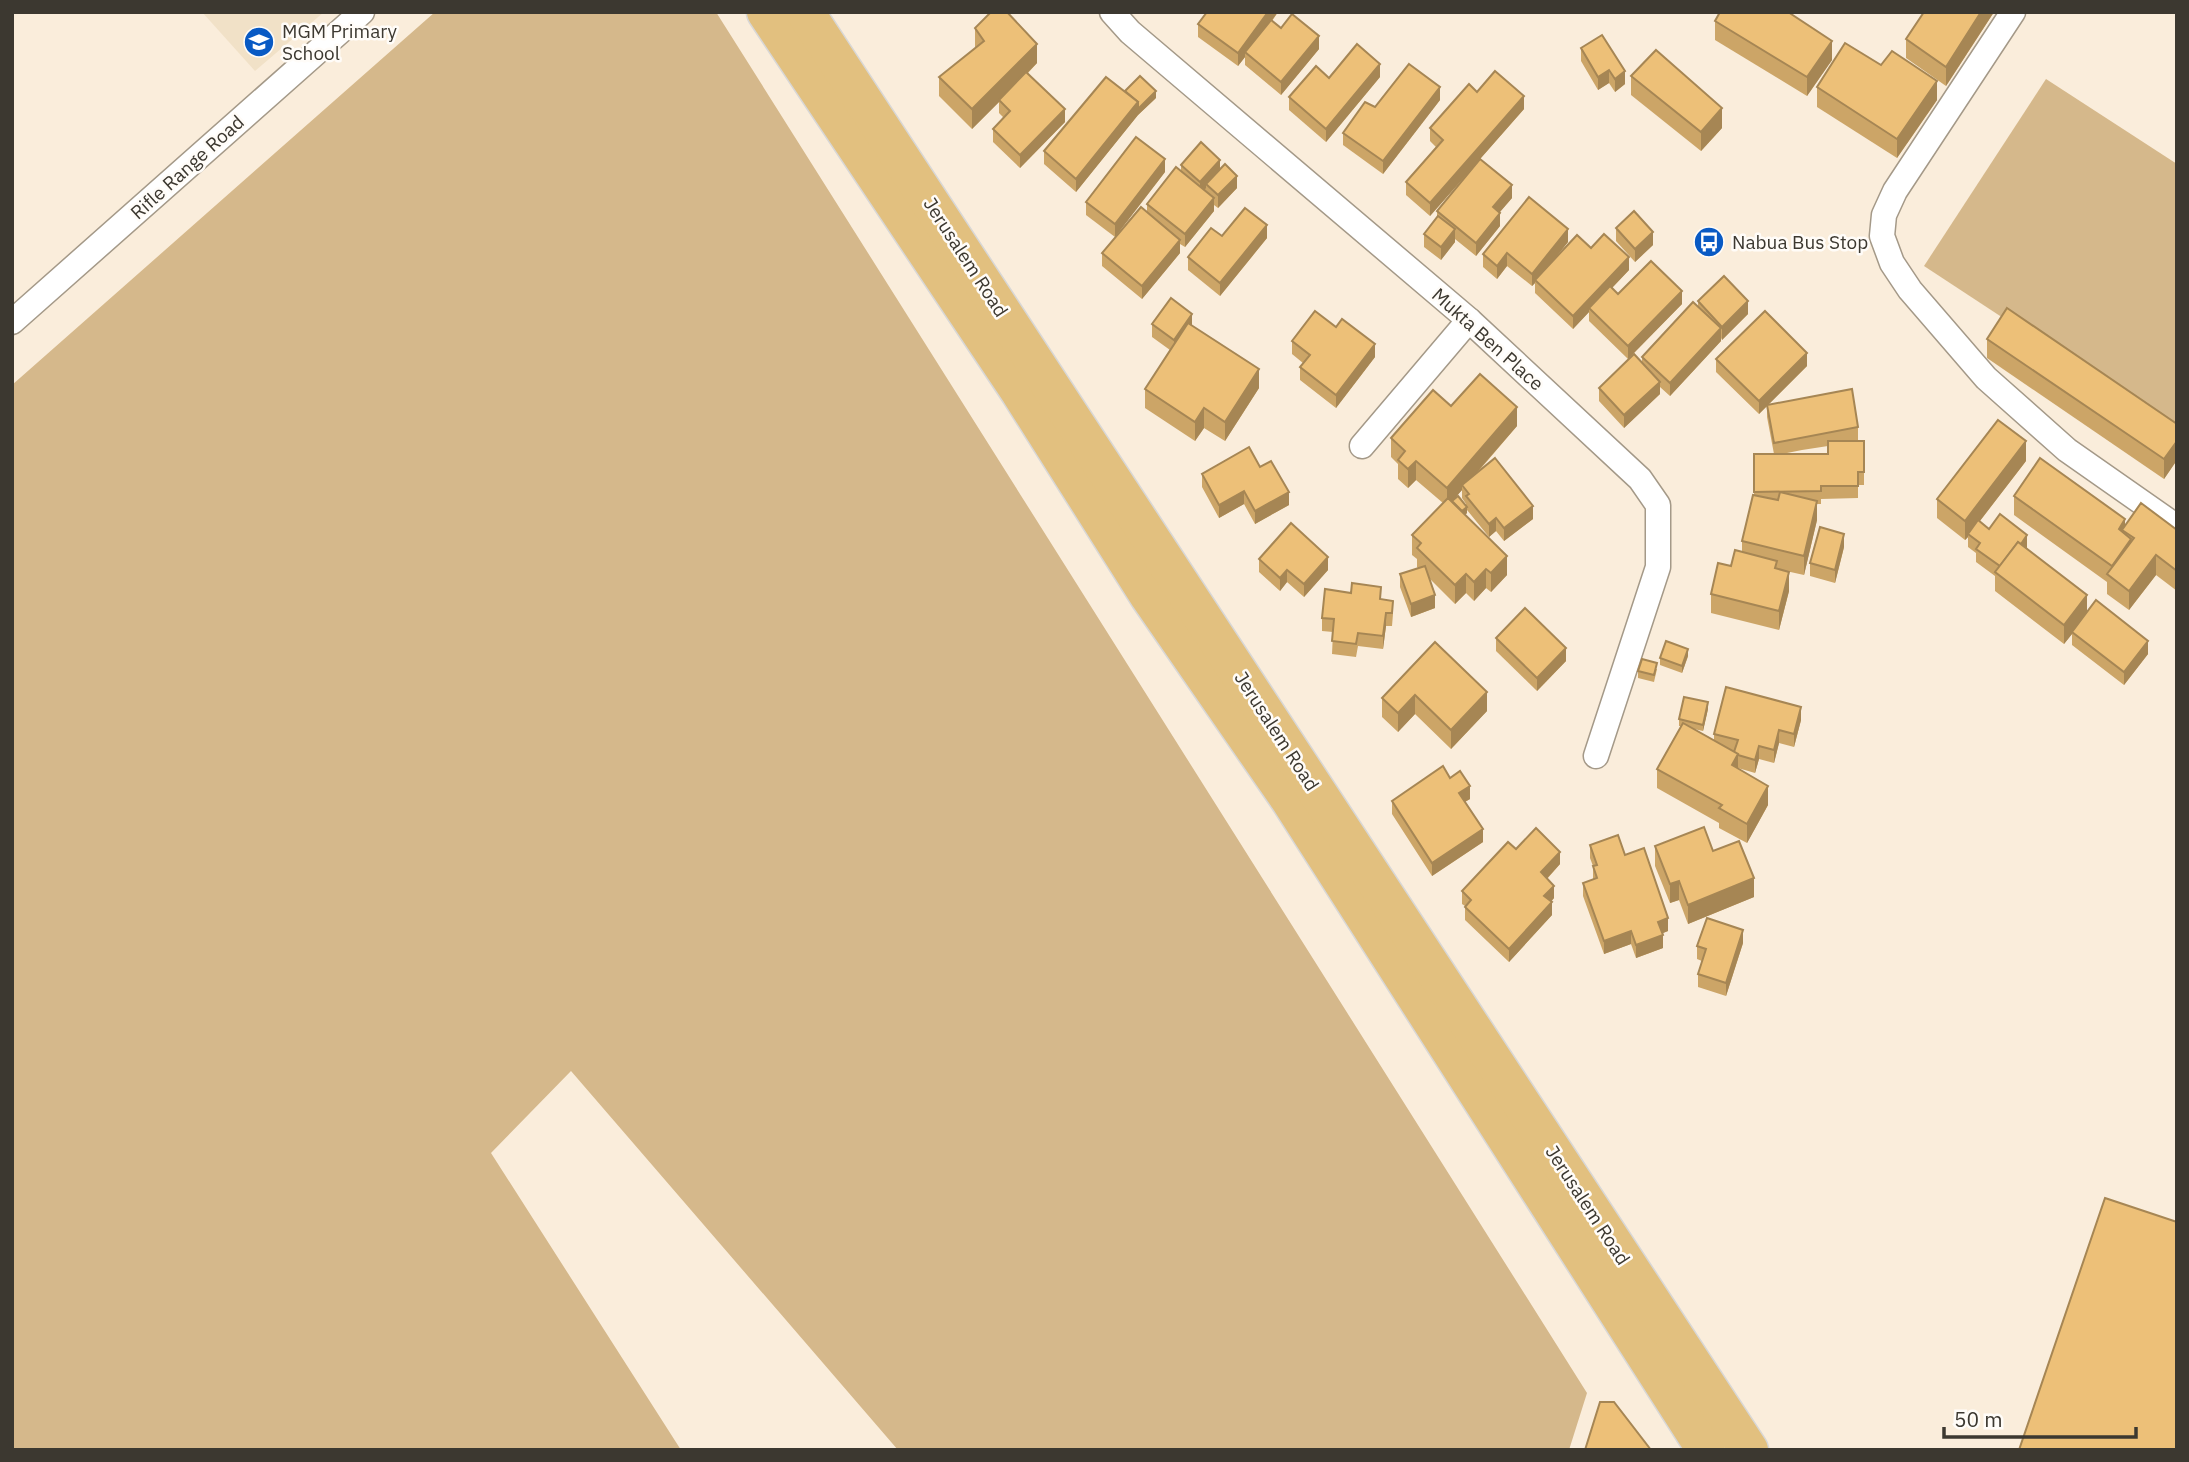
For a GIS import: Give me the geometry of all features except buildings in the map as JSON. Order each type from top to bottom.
[{"type":"main road","name":"Jerusalem Road","points":[[766,12],[1013,380],[1149,596],[1290,800],[1706,1450]]},
{"type":"main road","name":"Jerusalem Road","points":[[805,12],[1749,1450]]},
{"type":"street","name":"Rifle Range Road","points":[[12,322],[362,12]]},
{"type":"street","name":"Mukta Ben Place","points":[[1112,12],[1130,32],[1469,320],[1640,479],[1658,505],[1658,567],[1596,756]]},
{"type":"street","points":[[2013,12],[1895,191],[1884,215],[1882,236],[1892,263],[1910,290],[1986,378],[2067,450],[2177,527]]},
{"type":"street","points":[[1362,446],[1469,320]]},
{"type":"shaded area","name":"MGM Primary School","points":[[202,12],[324,12],[255,71]]},
{"type":"shaded area","points":[[435,12],[716,12],[1587,1393],[1569,1450],[898,1450],[571,1071],[491,1153],[681,1450],[12,1450],[12,385]]},
{"type":"shaded area","points":[[2046,79],[2177,164],[2177,432],[1924,266]]},
{"type":"place","name":"MGM Primary School","points":[[259,42]]},
{"type":"place","name":"Nabua Bus Stop","points":[[1709,242]]}]
